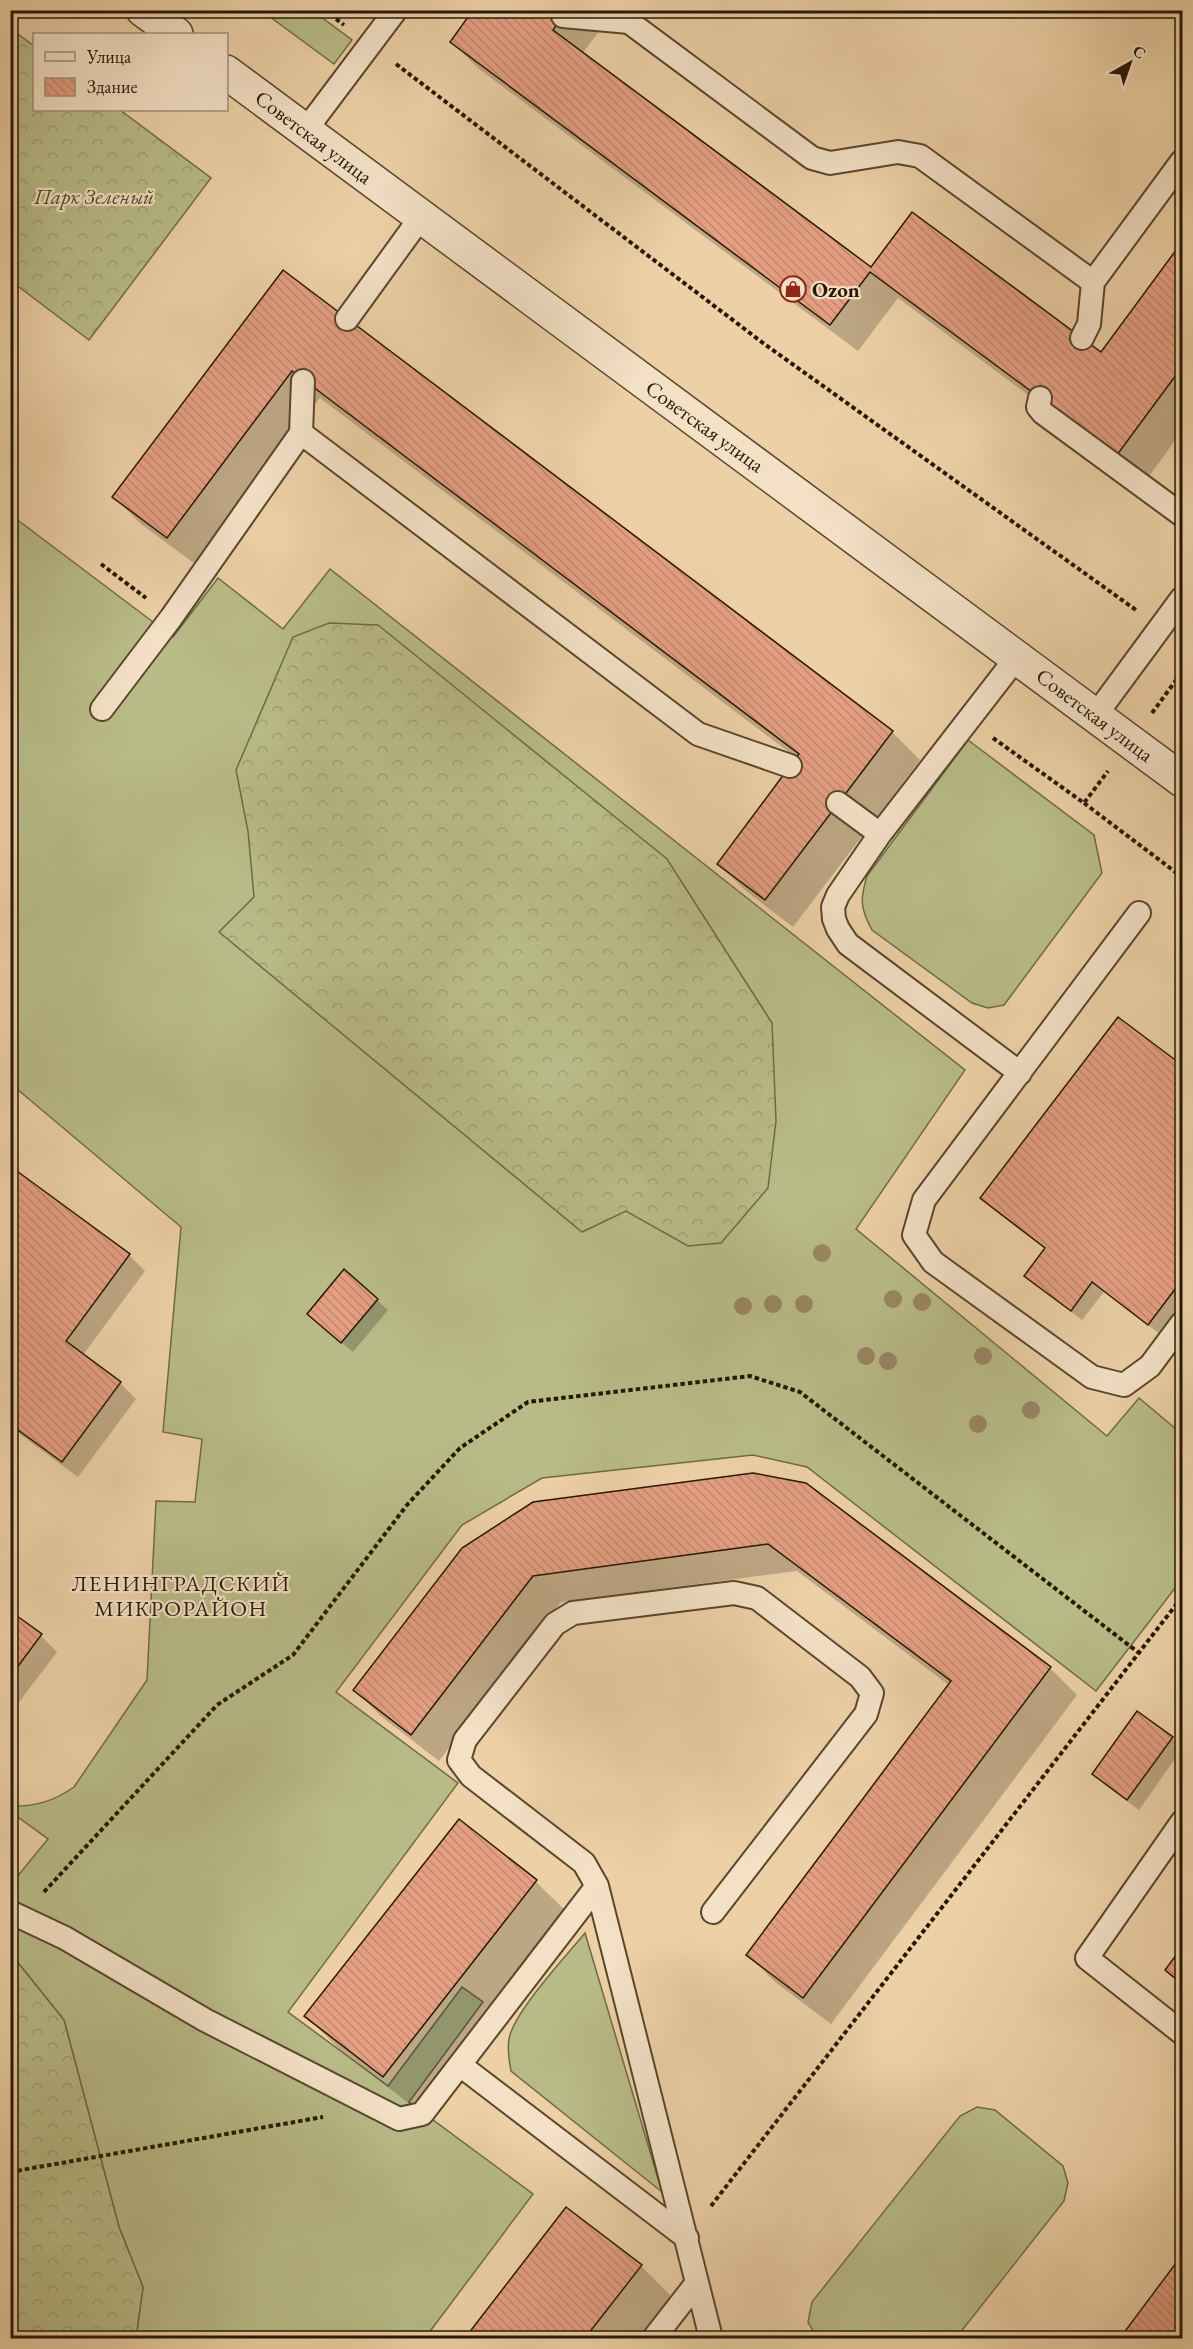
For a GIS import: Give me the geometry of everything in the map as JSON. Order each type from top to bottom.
[{"type":"street","points":[[143,10],[175,33]]},
{"type":"street","name":"Советская улица","points":[[228,73],[1182,780]]},
{"type":"lane","points":[[305,131],[396,10]]},
{"type":"lane","points":[[563,16],[634,16],[812,158],[830,163],[898,152],[920,156],[1093,282]]},
{"type":"lane","points":[[1082,338],[1089,324],[1093,282],[1182,161]]},
{"type":"lane","points":[[348,319],[421,217]]},
{"type":"lane","points":[[102,709],[171,618],[301,433],[303,381]]},
{"type":"lane","points":[[1040,398],[1038,407],[1043,413],[1182,515]]},
{"type":"lane","points":[[301,433],[698,734],[790,766]]},
{"type":"lane","points":[[1095,716],[1182,598]]},
{"type":"lane","points":[[1017,657],[880,834],[833,907],[838,929],[848,944],[1020,1073]]},
{"type":"lane","points":[[838,803],[880,834]]},
{"type":"lane","points":[[1139,914],[924,1200],[914,1234],[933,1262],[1092,1377],[1124,1385],[1150,1366],[1182,1323]]},
{"type":"lane","points":[[711,2338],[597,1886],[584,1863],[471,1776],[459,1760],[465,1740],[555,1624],[573,1613],[734,1593],[756,1599],[860,1677],[872,1694],[866,1714],[714,1912]]},
{"type":"lane","points":[[1182,1822],[1087,1958],[1182,2033]]},
{"type":"lane","points":[[16,1915],[65,1938],[205,2020],[399,2119],[422,2114],[597,1886]]},
{"type":"lane","points":[[460,2065],[687,2238]]},
{"type":"lane","points":[[654,2338],[696,2283]]},
{"type":"path","points":[[324,10],[763,343],[1160,628]]},
{"type":"path","points":[[101,564],[171,618]]},
{"type":"path","points":[[1084,803],[1182,877]]},
{"type":"path","points":[[16,1915],[217,1705],[293,1655],[406,1505],[460,1449],[528,1402],[750,1376],[800,1392],[1139,1653]]},
{"type":"path","points":[[687,2238],[1182,1597]]},
{"type":"path","points":[[10,2172],[147,2150],[374,2108]]},
{"type":"green space","points":[[262,11],[313,11],[352,40],[334,64]]},
{"type":"green space","name":"Парк Зеленый","points":[[10,28],[33,45],[33,111],[121,111],[211,178],[89,340],[11,281]]},
{"type":"green space","points":[[11,515],[173,637],[218,578],[283,629],[330,569],[965,1070],[856,1229],[1107,1436],[1139,1398],[1182,1434],[1182,1579],[1096,1691],[807,1467],[753,1455],[542,1478],[462,1525],[336,1692],[458,1783],[288,2012],[388,2086],[462,1987],[483,2002],[409,2102],[533,2194],[425,2338],[136,2338],[143,2287],[119,2227],[64,2020],[11,1954],[11,1874],[16,1878],[48,1839],[11,1812],[10,1806],[44,1802],[74,1787],[147,1680],[156,1501],[195,1502],[202,1439],[163,1432],[181,1227],[11,1084]]},
{"type":"green space","points":[[329,623],[378,625],[667,859],[772,1023],[776,1121],[768,1188],[721,1243],[688,1246],[626,1211],[582,1232],[219,932],[254,897],[248,831],[236,770],[293,637]]},
{"type":"green space","points":[[968,740],[1094,835],[1102,873],[1004,1005],[988,1008],[972,1003],[872,930],[862,903],[867,876]]},
{"type":"green space","points":[[585,1933],[662,2192],[511,2071],[508,2047],[513,2028],[530,2000]]},
{"type":"green space","points":[[11,1954],[64,2020],[119,2227],[143,2287],[136,2338],[11,2338]]},
{"type":"green space","points":[[977,2107],[995,2110],[1063,2166],[1068,2183],[1064,2201],[956,2338],[817,2338],[808,2322],[812,2302],[960,2116]]},
{"type":"building","points":[[473,10],[567,10],[553,30],[871,267],[912,212],[1101,352],[1182,242],[1182,367],[1117,455],[870,272],[830,325],[450,42]]},
{"type":"building","points":[[283,270],[893,731],[765,900],[717,864],[799,754],[292,371],[167,538],[112,497]]},
{"type":"building","points":[[1118,1017],[1182,1065],[1182,1280],[1148,1325],[1092,1282],[1071,1311],[1024,1276],[1045,1248],[980,1198]]},
{"type":"building","points":[[10,1166],[130,1254],[66,1341],[121,1382],[62,1462],[10,1424]]},
{"type":"building","points":[[344,1269],[378,1299],[341,1343],[307,1314]]},
{"type":"building","points":[[753,1473],[806,1483],[1051,1667],[803,1998],[746,1955],[951,1681],[768,1544],[533,1576],[411,1735],[353,1690],[462,1548],[533,1502]]},
{"type":"building","points":[[10,1611],[42,1634],[10,1677]]},
{"type":"building","points":[[1137,1711],[1173,1737],[1127,1800],[1092,1774]]},
{"type":"building","points":[[459,1819],[537,1880],[383,2077],[304,2016]]},
{"type":"building","points":[[1182,1947],[1182,1984],[1165,1970]]},
{"type":"building","points":[[566,2207],[642,2265],[585,2338],[465,2338]]},
{"type":"building","points":[[1182,2255],[1182,2338],[1120,2338]]},
{"type":"place","name":"Ozon","points":[[793,289]]},
{"type":"district","name":"ЛЕНИНГРАДСКИЙ МИКРОРАЙОН","points":[[181,1596]]}]
